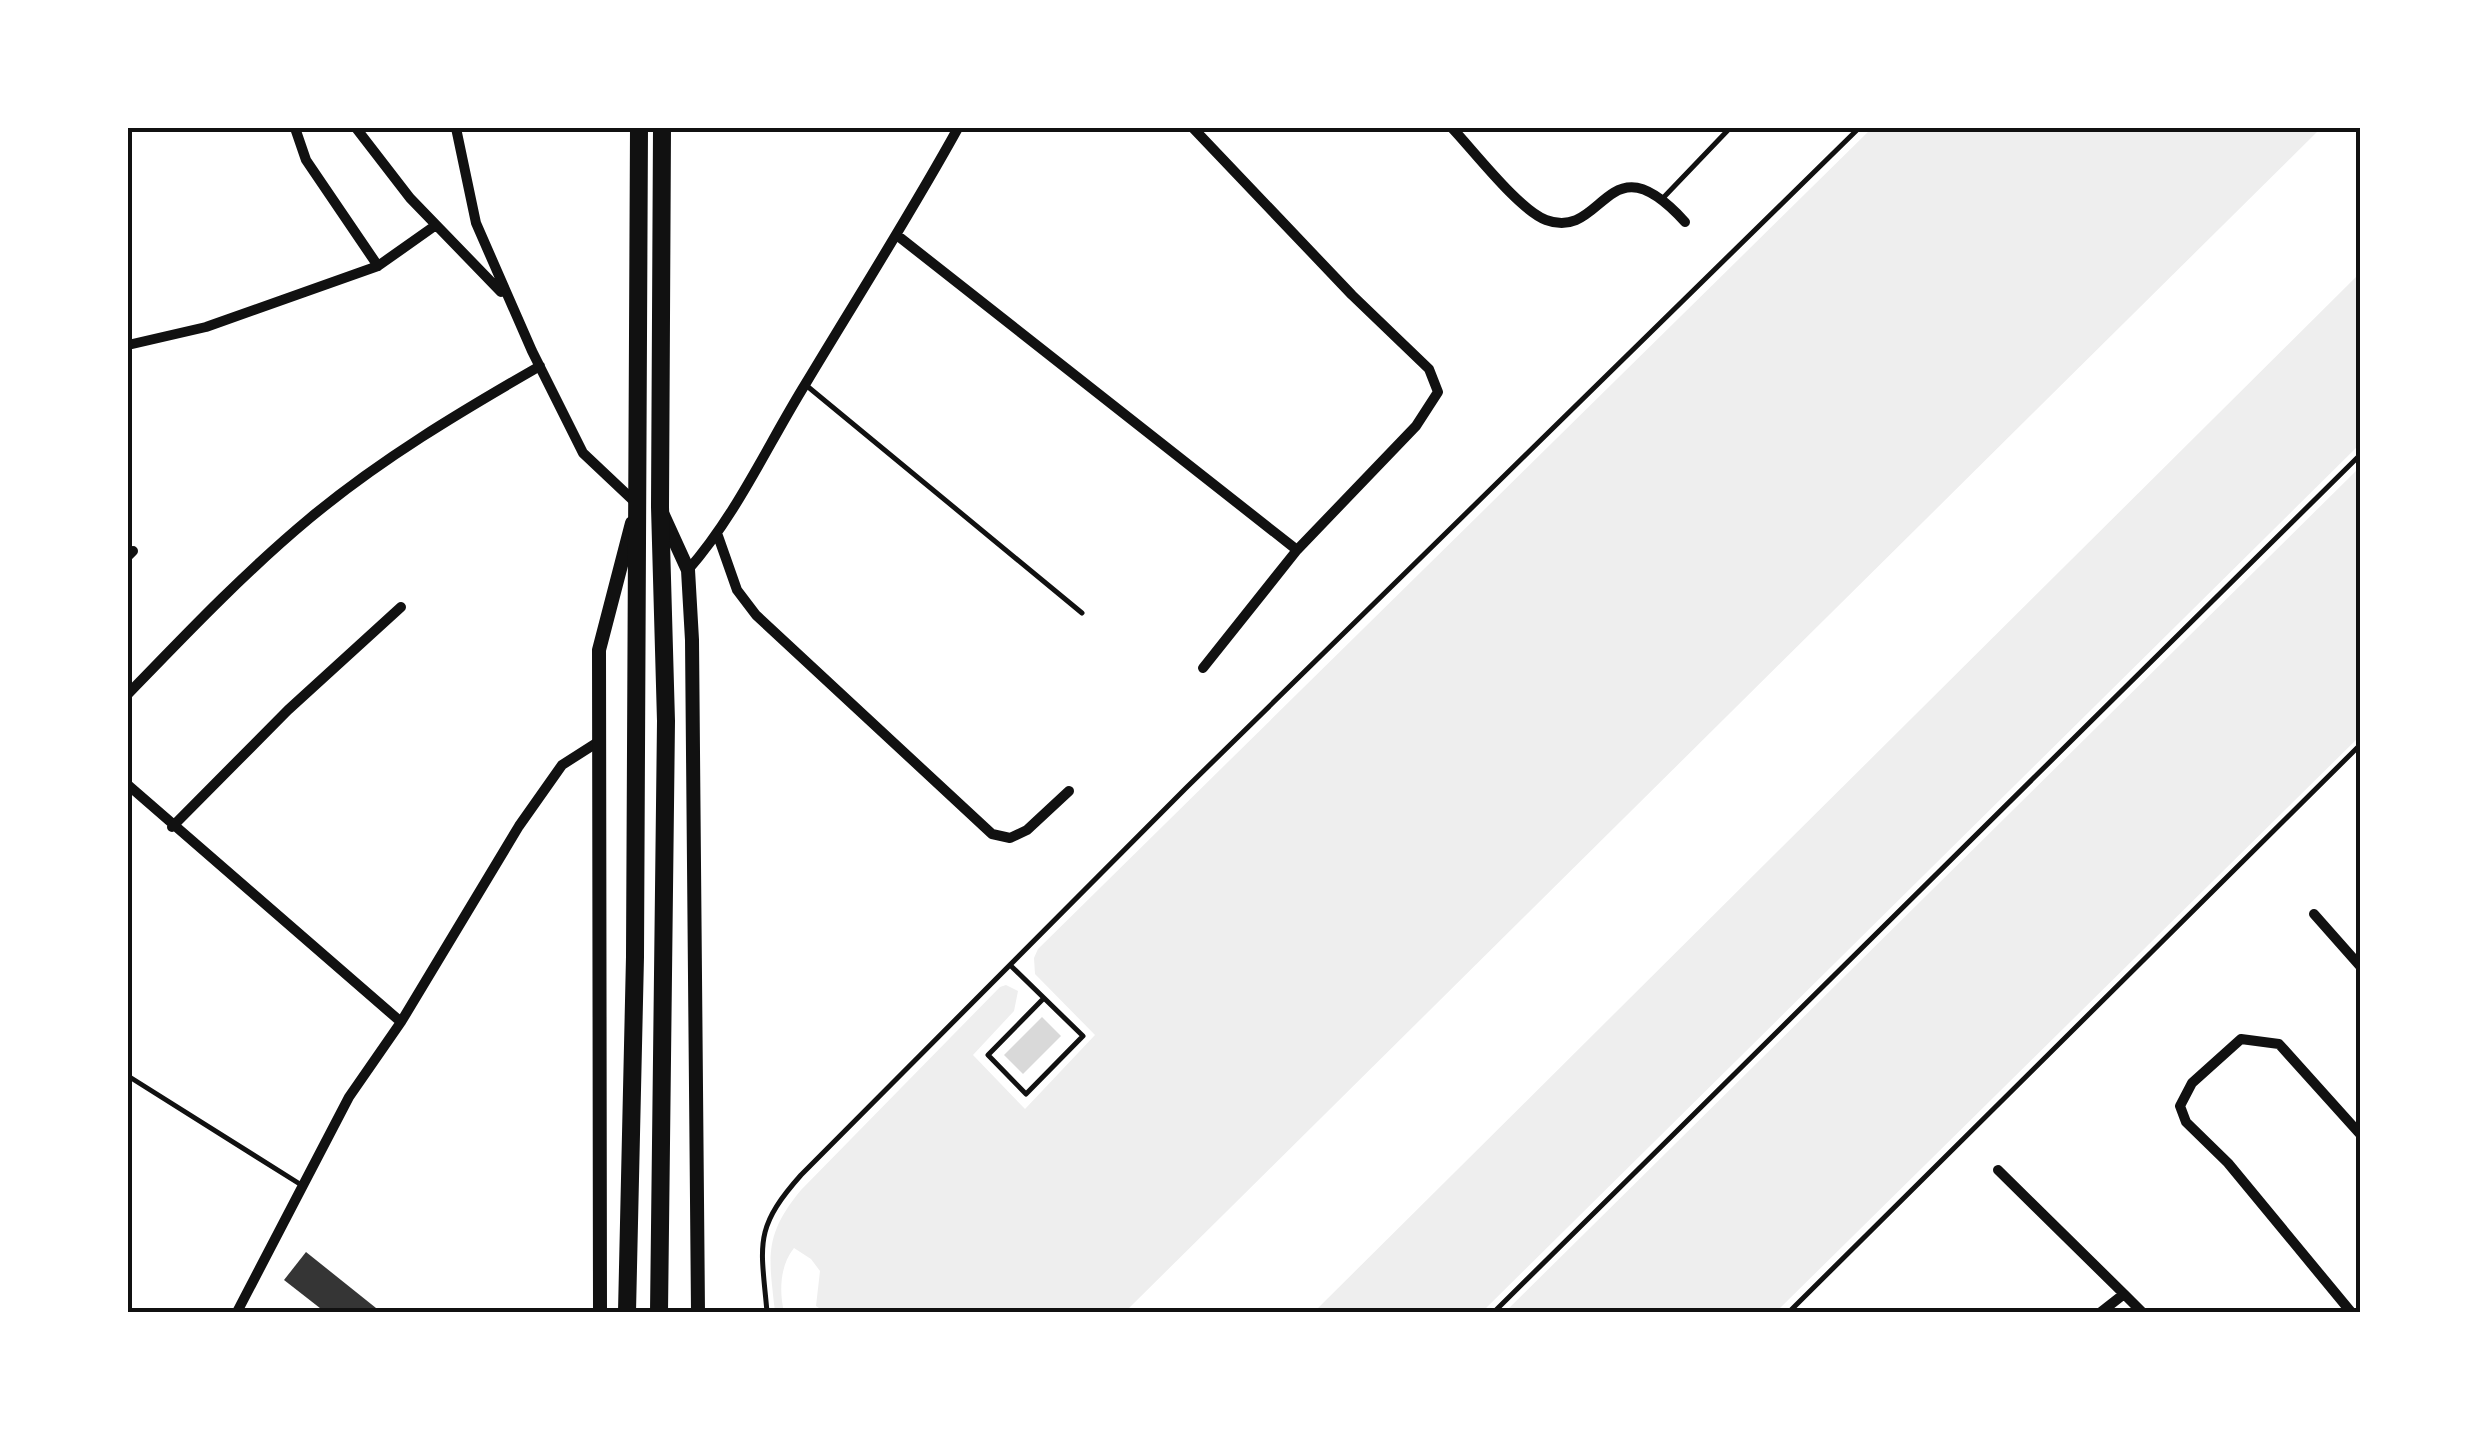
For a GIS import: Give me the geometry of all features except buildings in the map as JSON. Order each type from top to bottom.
[{"type":"highway","points":[[627,1312],[635,957],[638,128]]},
{"type":"highway","points":[[659,1312],[666,720],[660,508],[662,128]]},
{"type":"street","points":[[295,128],[306,160],[378,266]]},
{"type":"street","points":[[356,128],[410,198],[507,298]]},
{"type":"street","points":[[456,128],[476,222],[507,298],[583,453],[637,504],[598,650],[600,1312]]},
{"type":"street","points":[[688,570],[718,536],[805,384],[898,236],[958,128]]},
{"type":"street","points":[[1192,128],[1352,295],[1429,369],[1438,392],[1416,426],[1297,550],[1203,668]]},
{"type":"street","points":[[1452,128],[1525,207],[1546,220],[1566,223],[1584,216],[1608,195],[1630,186],[1663,198],[1685,222]]},
{"type":"street","points":[[128,345],[206,327],[378,266],[436,225]]},
{"type":"street","points":[[898,236],[1297,550]]},
{"type":"street","points":[[128,694],[206,614],[310,518],[430,430],[540,366]]},
{"type":"street","points":[[660,508],[688,570],[694,756],[698,1312]]},
{"type":"street","points":[[718,536],[737,590],[756,615],[992,834],[1010,838],[1026,830],[1068,791]]},
{"type":"street","points":[[172,827],[288,710],[402,606]]},
{"type":"street","points":[[236,1312],[350,1097],[401,1022],[518,826],[562,765],[598,742]]},
{"type":"street","points":[[128,785],[401,1022]]},
{"type":"street","points":[[2314,914],[2360,966]]},
{"type":"street","points":[[2352,1312],[2228,1163],[2186,1122],[2180,1106],[2192,1082],[2241,1039],[2279,1044],[2360,1134]]},
{"type":"street","points":[[1998,1170],[2142,1312]]},
{"type":"street","points":[[2101,1312],[2124,1294]]},
{"type":"lane","points":[[1663,198],[1730,128]]},
{"type":"lane","points":[[767,1312],[760,1254],[762,1235],[783,1195],[1010,965],[1860,128]]},
{"type":"lane","points":[[805,384],[1082,612]]},
{"type":"lane","points":[[1494,1312],[2360,454]]},
{"type":"lane","points":[[1788,1312],[2360,745]]},
{"type":"lane","points":[[1010,965],[1044,998],[1083,1036],[1026,1094],[988,1055],[1044,998]]},
{"type":"lane","points":[[128,1076],[305,1187]]},
{"type":"shaded area","points":[[1872,128],[2321,128],[1125,1312],[825,1312],[816,1306],[820,1271],[811,1259],[794,1248],[782,1278],[784,1312],[775,1312],[771,1276],[774,1234],[801,1190],[1006,985],[1018,991],[1014,1011],[973,1055],[1025,1109],[1095,1035],[1035,974],[1038,949]]},
{"type":"shaded area","points":[[2360,273],[2360,444],[1482,1312],[1314,1312]]},
{"type":"shaded area","points":[[2360,467],[2360,736],[1776,1312],[1505,1312]]},
{"type":"shaded area","points":[[1042,1017],[1061,1036],[1023,1074],[1004,1055]]}]
